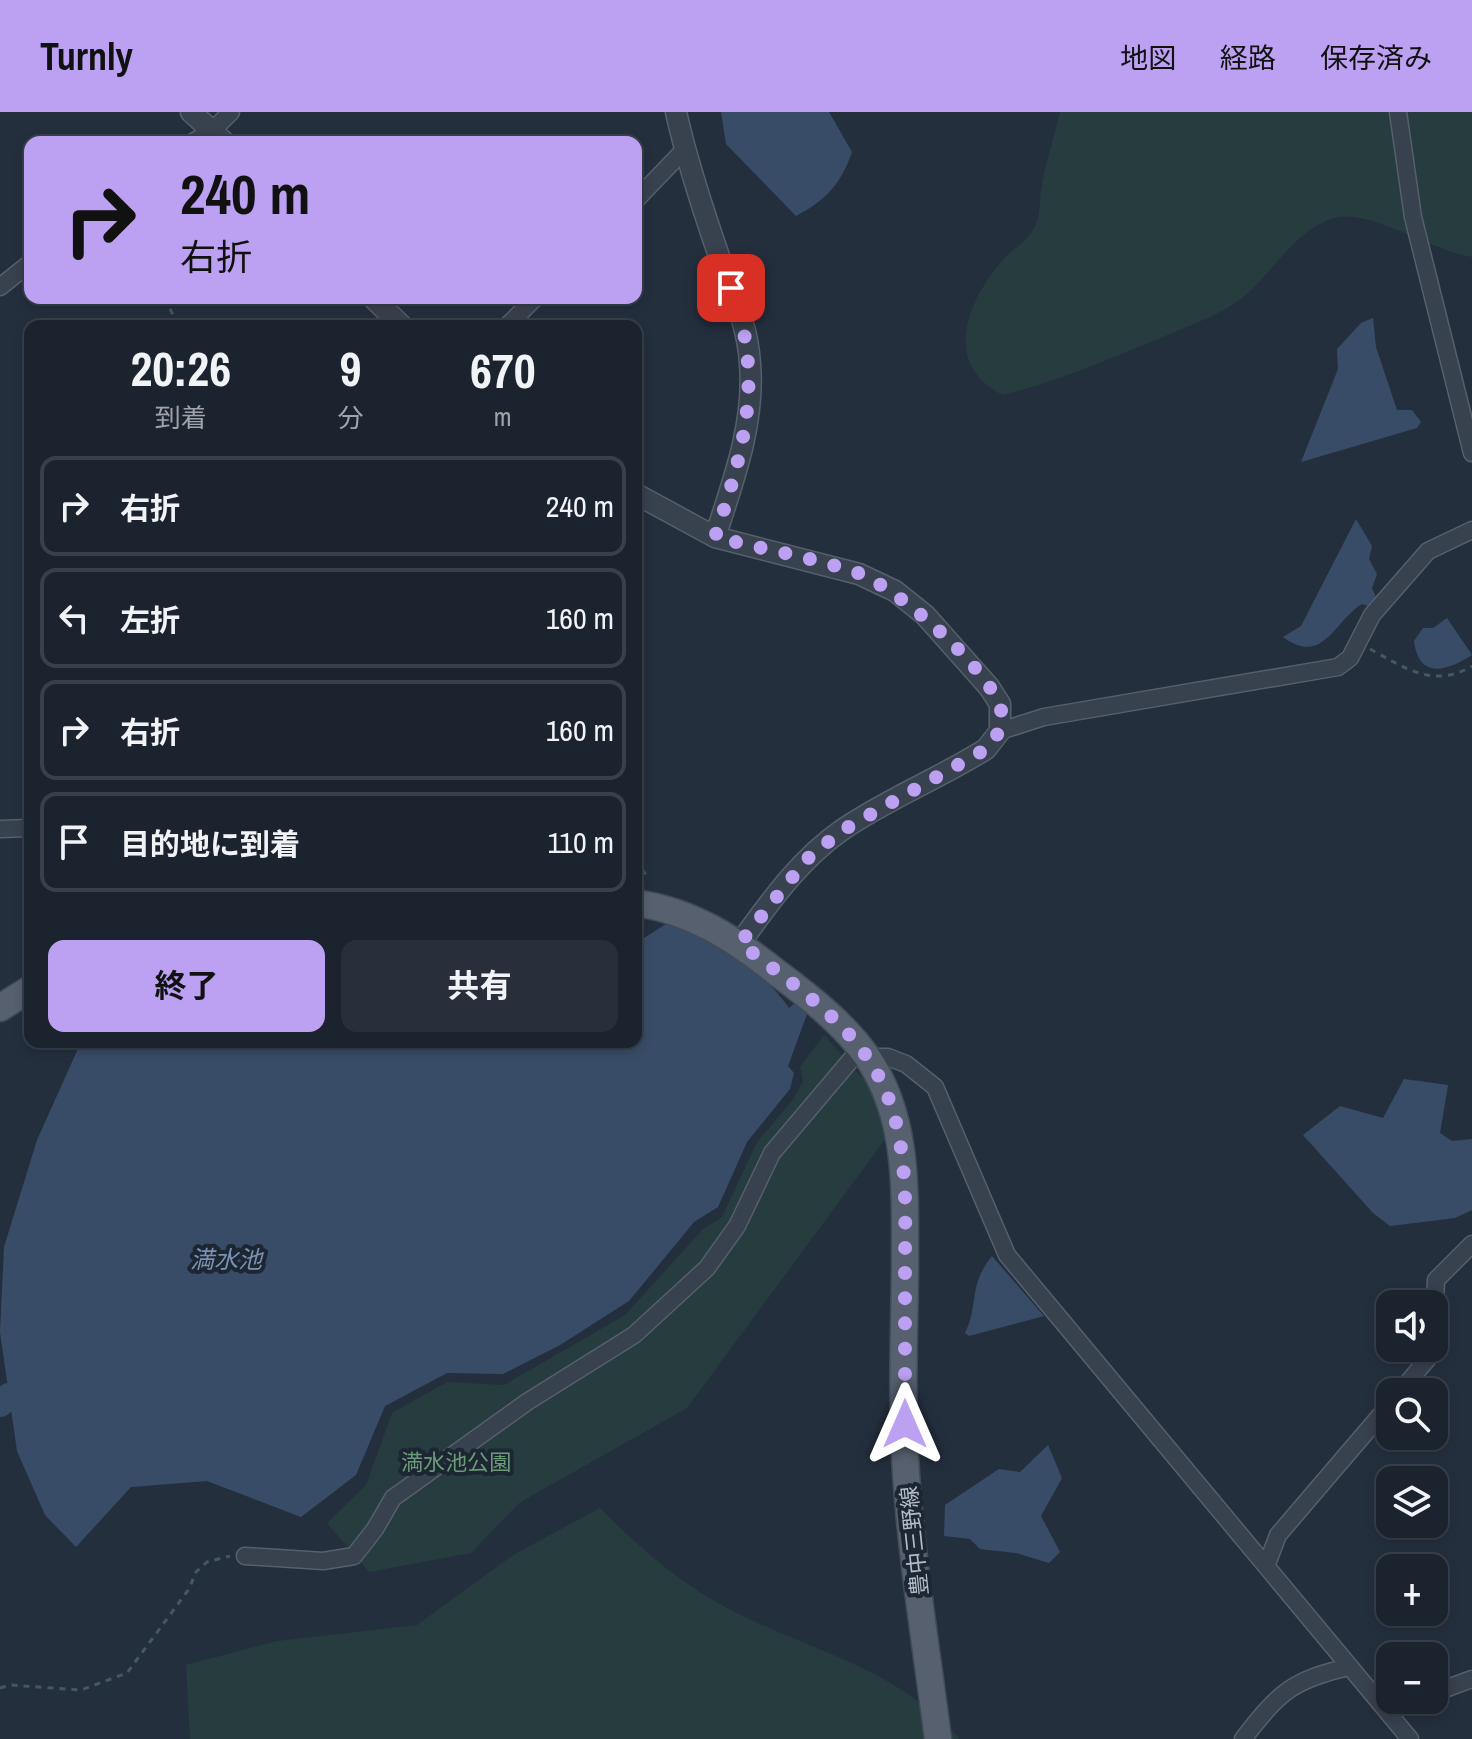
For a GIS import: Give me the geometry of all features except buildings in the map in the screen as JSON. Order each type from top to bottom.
[{"type":"main road","name":"豊中三野線","points":[[642,901],[679,912],[740,943],[828,1014],[864,1053],[891,1107],[905,1168],[905,1455],[938,1739]]},
{"type":"main road","points":[[0,1008],[24,993]]},
{"type":"street","points":[[191,112],[218,136],[231,112]]},
{"type":"street","points":[[676,112],[684,150],[742,317],[751,365],[749,413],[734,480],[715,537]]},
{"type":"street","points":[[1398,112],[1413,217],[1472,453]]},
{"type":"street","points":[[642,194],[684,150]]},
{"type":"street","points":[[0,287],[24,268]]},
{"type":"street","points":[[379,304],[396,320]]},
{"type":"street","points":[[513,320],[529,304]]},
{"type":"street","points":[[642,497],[715,537],[859,574],[895,591],[925,615],[989,687],[1000,704],[1000,731]]},
{"type":"street","points":[[740,943],[807,859],[843,830],[986,749],[1000,731],[1044,717],[1284,674],[1324,671],[1350,658],[1372,615],[1428,551],[1472,530]]},
{"type":"street","points":[[0,829],[24,828]]},
{"type":"street","points":[[245,1556],[323,1561],[354,1556],[393,1498],[527,1402],[634,1335],[707,1268],[737,1226],[772,1153],[864,1053],[906,1064],[935,1087],[1007,1255],[1376,1698]]},
{"type":"street","points":[[1436,1290],[1436,1280],[1472,1244]]},
{"type":"street","points":[[1412,1378],[1425,1362]]},
{"type":"street","points":[[1267,1564],[1278,1535],[1376,1420]]},
{"type":"street","points":[[1243,1739],[1271,1704],[1307,1677],[1349,1667]]},
{"type":"street","points":[[1448,1688],[1472,1679]]},
{"type":"street","points":[[1389,1714],[1410,1739]]},
{"type":"path","points":[[1360,643],[1408,670],[1443,679],[1472,666]]},
{"type":"path","points":[[642,869],[646,875]]},
{"type":"path","points":[[0,1688],[10,1685],[81,1690],[127,1673],[189,1589],[196,1572],[207,1562],[226,1555],[245,1556]]},
{"type":"green space","points":[[1060,112],[1472,112],[1472,257],[1386,225],[1339,217],[1310,230],[1253,289],[1225,309],[1088,368],[1003,395],[984,382],[972,367],[966,350],[966,332],[978,295],[1006,256],[1032,232],[1037,222],[1043,180]]},
{"type":"green space","name":"満水池公園","points":[[824,1035],[873,1090],[889,1134],[687,1408],[519,1503],[471,1553],[369,1572],[327,1523],[366,1485],[392,1413],[447,1382],[504,1385],[625,1315],[703,1229],[722,1217],[757,1142],[792,1101],[803,1081],[800,1067]]},
{"type":"green space","points":[[600,1508],[645,1550],[693,1588],[760,1624],[880,1677],[935,1714],[960,1739],[190,1739],[186,1665],[277,1641],[417,1625],[513,1555]]},
{"type":"water","points":[[721,112],[829,112],[852,152],[831,190],[796,216],[726,144]]},
{"type":"water","points":[[1373,318],[1376,347],[1397,410],[1412,410],[1421,422],[1417,428],[1301,462],[1338,369],[1337,349],[1361,323]]},
{"type":"water","points":[[1356,519],[1372,546],[1369,559],[1377,574],[1372,588],[1377,600],[1371,607],[1362,604],[1352,611],[1318,644],[1308,647],[1297,645],[1283,637],[1301,626]]},
{"type":"water","points":[[1447,618],[1472,655],[1444,668],[1428,667],[1417,653],[1414,641],[1423,628],[1433,628]]},
{"type":"water","name":"満水池","points":[[669,922],[735,957],[764,980],[789,1008],[797,1001],[807,1014],[788,1066],[794,1073],[790,1089],[747,1142],[718,1207],[694,1222],[629,1301],[560,1345],[503,1374],[447,1373],[385,1406],[356,1475],[301,1517],[207,1481],[131,1487],[76,1547],[45,1515],[17,1451],[0,1332],[4,1247],[37,1140],[78,1048],[642,1048],[642,939]]},
{"type":"water","points":[[1404,1079],[1448,1085],[1440,1133],[1452,1141],[1472,1139],[1472,1210],[1455,1218],[1390,1226],[1373,1213],[1303,1135],[1340,1106],[1383,1118]]},
{"type":"water","points":[[992,1256],[1044,1316],[969,1336],[965,1333],[977,1286]]},
{"type":"water","points":[[1048,1445],[1062,1478],[1041,1516],[1060,1552],[1049,1563],[1016,1553],[980,1549],[970,1539],[944,1536],[945,1505],[999,1469],[1020,1472]]},
{"type":"waterway","points":[[0,1404],[9,1396]]},
{"type":"route","points":[[731,288],[742,317],[751,365],[749,413],[734,480],[715,537],[859,574],[895,591],[925,615],[989,687],[1000,704],[1000,731],[986,749],[843,830],[807,859],[784,884],[740,943],[828,1014],[867,1057],[891,1107],[900,1134],[905,1168],[905,1424]]}]
